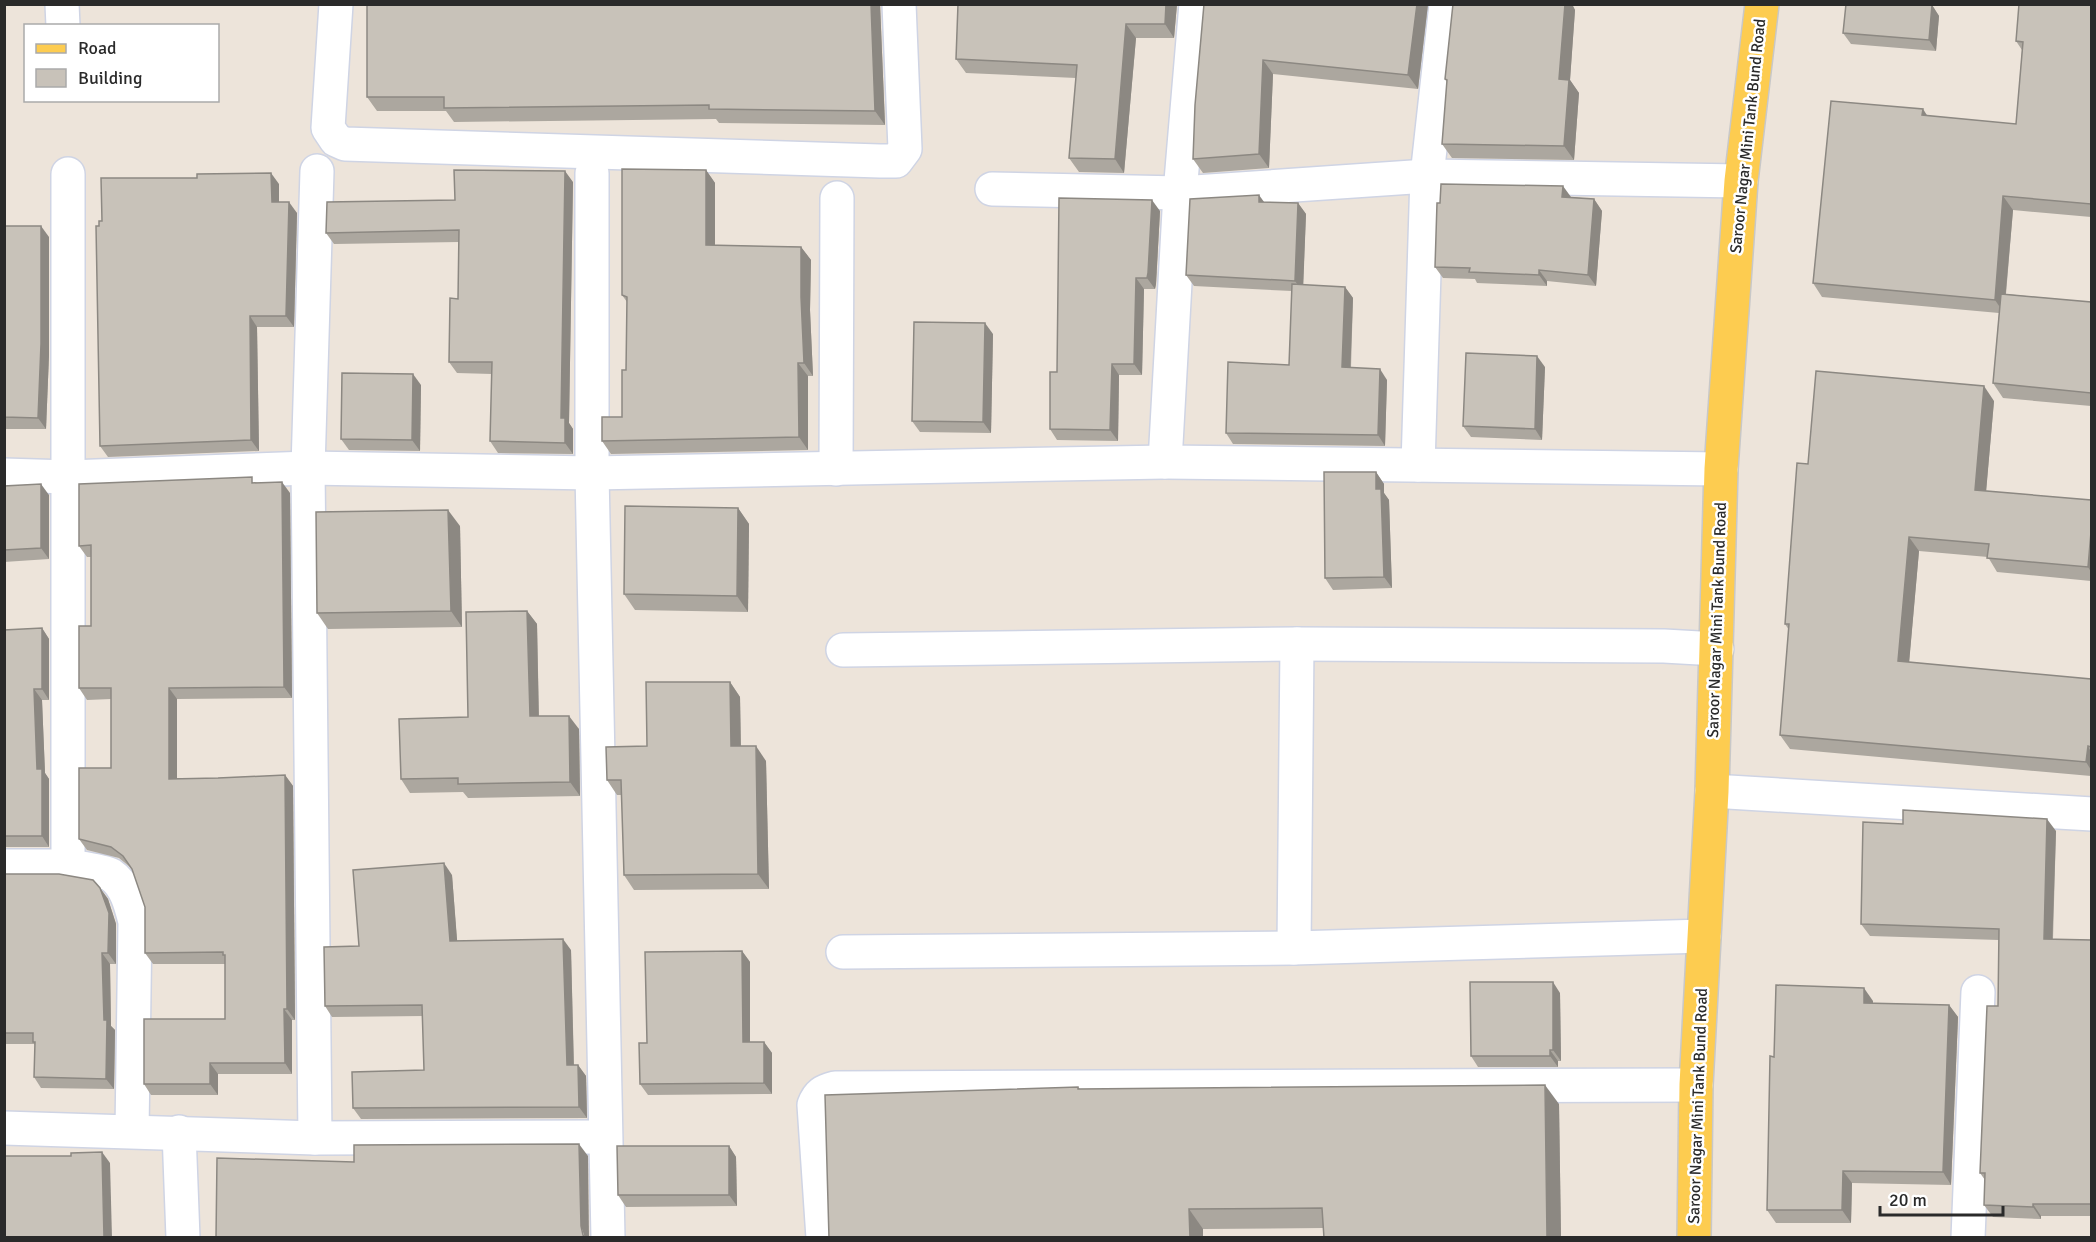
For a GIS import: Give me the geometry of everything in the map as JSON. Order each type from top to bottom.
[{"type":"main road","name":"Saroor Nagar Mini Tank Bund Road","points":[[1694,1238],[1696,1084],[1712,791],[1721,469],[1741,181],[1762,4]]},
{"type":"street","points":[[62,4],[63,24]]},
{"type":"street","points":[[336,4],[328,128],[336,140],[345,144],[880,161],[896,161],[905,149],[899,4]]},
{"type":"street","points":[[1164,462],[1180,193],[1197,4]]},
{"type":"street","points":[[1418,465],[1427,176],[1446,4]]},
{"type":"street","points":[[315,1138],[308,468],[317,171]]},
{"type":"street","points":[[592,172],[592,473],[608,1238]]},
{"type":"street","points":[[68,174],[68,866]]},
{"type":"street","points":[[992,189],[1180,193],[1427,176],[1741,181]]},
{"type":"street","points":[[836,470],[837,198]]},
{"type":"street","points":[[4,475],[69,477],[308,468],[592,473],[1164,462],[1721,469]]},
{"type":"street","points":[[1294,948],[1297,644]]},
{"type":"street","points":[[843,650],[1297,644],[1664,646],[1717,649]]},
{"type":"street","points":[[1712,791],[2091,814]]},
{"type":"street","points":[[4,866],[68,866],[110,875],[122,886],[131,904],[135,922],[132,1131]]},
{"type":"street","points":[[843,952],[1294,948],[1704,936]]},
{"type":"street","points":[[1968,1238],[1978,992]]},
{"type":"street","points":[[823,1238],[814,1106],[816,1097],[835,1088],[1696,1084]]},
{"type":"street","points":[[4,1128],[315,1138],[605,1137]]},
{"type":"street","points":[[179,1132],[183,1238]]},
{"type":"building","points":[[367,4],[871,4],[875,111],[709,109],[709,105],[444,108],[444,97],[367,97]]},
{"type":"building","points":[[958,4],[1166,4],[1165,24],[1126,24],[1115,159],[1069,158],[1077,65],[956,59]]},
{"type":"building","points":[[1204,4],[1417,4],[1408,75],[1263,60],[1259,154],[1193,159],[1195,105]]},
{"type":"building","points":[[1453,4],[1565,4],[1559,79],[1569,80],[1564,146],[1442,144],[1447,80],[1445,79]]},
{"type":"building","points":[[1846,4],[1932,5],[1929,40],[1843,33]]},
{"type":"building","points":[[2019,4],[2091,4],[2091,204],[2003,196],[1995,300],[1813,283],[1831,101],[1923,109],[1922,115],[2016,124],[2023,42],[2016,41]]},
{"type":"building","points":[[622,169],[706,170],[706,245],[801,247],[804,363],[798,363],[799,437],[602,441],[602,417],[622,417],[622,370],[626,370],[627,297],[622,295]]},
{"type":"building","points":[[454,170],[565,171],[561,418],[565,418],[565,443],[490,441],[492,362],[449,362],[450,298],[458,299],[459,230],[326,233],[327,202],[455,200]]},
{"type":"building","points":[[271,173],[272,202],[289,202],[286,316],[250,316],[251,440],[100,446],[96,226],[99,226],[99,221],[102,221],[101,178],[197,178],[197,174]]},
{"type":"building","points":[[1441,184],[1563,186],[1562,197],[1594,199],[1588,275],[1539,270],[1539,275],[1469,272],[1470,268],[1435,267],[1437,203],[1440,203]]},
{"type":"building","points":[[1259,195],[1259,202],[1298,203],[1295,281],[1186,275],[1190,199]]},
{"type":"building","points":[[1059,198],[1152,200],[1147,278],[1136,278],[1134,364],[1112,364],[1110,430],[1050,429],[1050,372],[1057,372]]},
{"type":"building","points":[[4,226],[41,226],[41,344],[38,418],[4,417]]},
{"type":"building","points":[[1292,284],[1345,287],[1342,367],[1380,369],[1378,435],[1226,433],[1228,362],[1289,365]]},
{"type":"building","points":[[2001,294],[2091,302],[2091,393],[1993,383]]},
{"type":"building","points":[[914,322],[985,323],[983,422],[912,421]]},
{"type":"building","points":[[1466,353],[1537,356],[1535,429],[1463,426]]},
{"type":"building","points":[[1816,371],[1984,386],[1975,490],[2091,500],[2088,567],[1987,558],[1989,544],[1909,537],[1898,661],[2091,679],[2091,747],[2088,746],[2086,762],[1780,735],[1789,624],[1785,624],[1797,463],[1808,464]]},
{"type":"building","points":[[342,373],[413,374],[412,440],[341,439]]},
{"type":"building","points":[[1324,472],[1376,472],[1376,489],[1381,489],[1384,577],[1325,578]]},
{"type":"building","points":[[252,477],[252,483],[282,482],[284,687],[169,688],[169,779],[285,775],[287,1009],[284,1009],[285,1063],[210,1063],[210,1084],[144,1084],[144,1019],[225,1019],[225,955],[223,952],[145,953],[145,907],[132,869],[123,856],[111,847],[79,839],[79,768],[111,768],[111,688],[79,688],[79,626],[91,626],[91,545],[79,546],[79,484]]},
{"type":"building","points":[[41,484],[41,548],[4,550],[4,486]]},
{"type":"building","points":[[625,506],[738,508],[737,596],[624,594]]},
{"type":"building","points":[[448,510],[451,611],[317,613],[316,512]]},
{"type":"building","points":[[527,611],[530,716],[569,716],[570,782],[458,784],[458,778],[401,779],[399,719],[468,717],[466,612]]},
{"type":"building","points":[[42,628],[42,689],[34,689],[37,769],[42,769],[42,836],[4,836],[4,630]]},
{"type":"building","points":[[646,682],[730,682],[731,746],[756,746],[758,874],[624,875],[621,780],[607,780],[606,747],[647,746]]},
{"type":"building","points":[[1903,810],[2047,819],[2044,939],[2091,940],[2091,1204],[2033,1204],[2033,1207],[1984,1205],[1985,1173],[1980,1173],[1987,1006],[1998,1006],[1999,929],[1861,924],[1863,822],[1903,824]]},
{"type":"building","points":[[444,863],[450,941],[563,939],[567,1065],[578,1065],[579,1107],[353,1108],[352,1072],[424,1070],[422,1005],[325,1006],[324,947],[359,946],[353,870]]},
{"type":"building","points":[[4,874],[59,874],[93,880],[100,888],[109,913],[108,953],[102,953],[104,1020],[107,1020],[106,1079],[34,1077],[33,1033],[4,1033]]},
{"type":"building","points":[[742,951],[743,1042],[764,1042],[764,1083],[640,1084],[639,1043],[647,1043],[645,952]]},
{"type":"building","points":[[1470,982],[1553,982],[1553,1050],[1550,1050],[1550,1056],[1471,1056]]},
{"type":"building","points":[[1776,985],[1864,988],[1864,1003],[1949,1005],[1943,1172],[1843,1171],[1842,1210],[1767,1210],[1770,1056],[1774,1057]]},
{"type":"building","points":[[1545,1085],[1547,1238],[1324,1238],[1322,1208],[1189,1209],[1190,1238],[829,1238],[825,1095],[1078,1087],[1078,1089]]},
{"type":"building","points":[[579,1144],[581,1226],[586,1238],[216,1238],[217,1158],[354,1162],[354,1145]]},
{"type":"building","points":[[617,1146],[729,1146],[729,1195],[618,1195]]},
{"type":"building","points":[[102,1152],[104,1238],[4,1238],[4,1156],[71,1156],[71,1153]]}]
